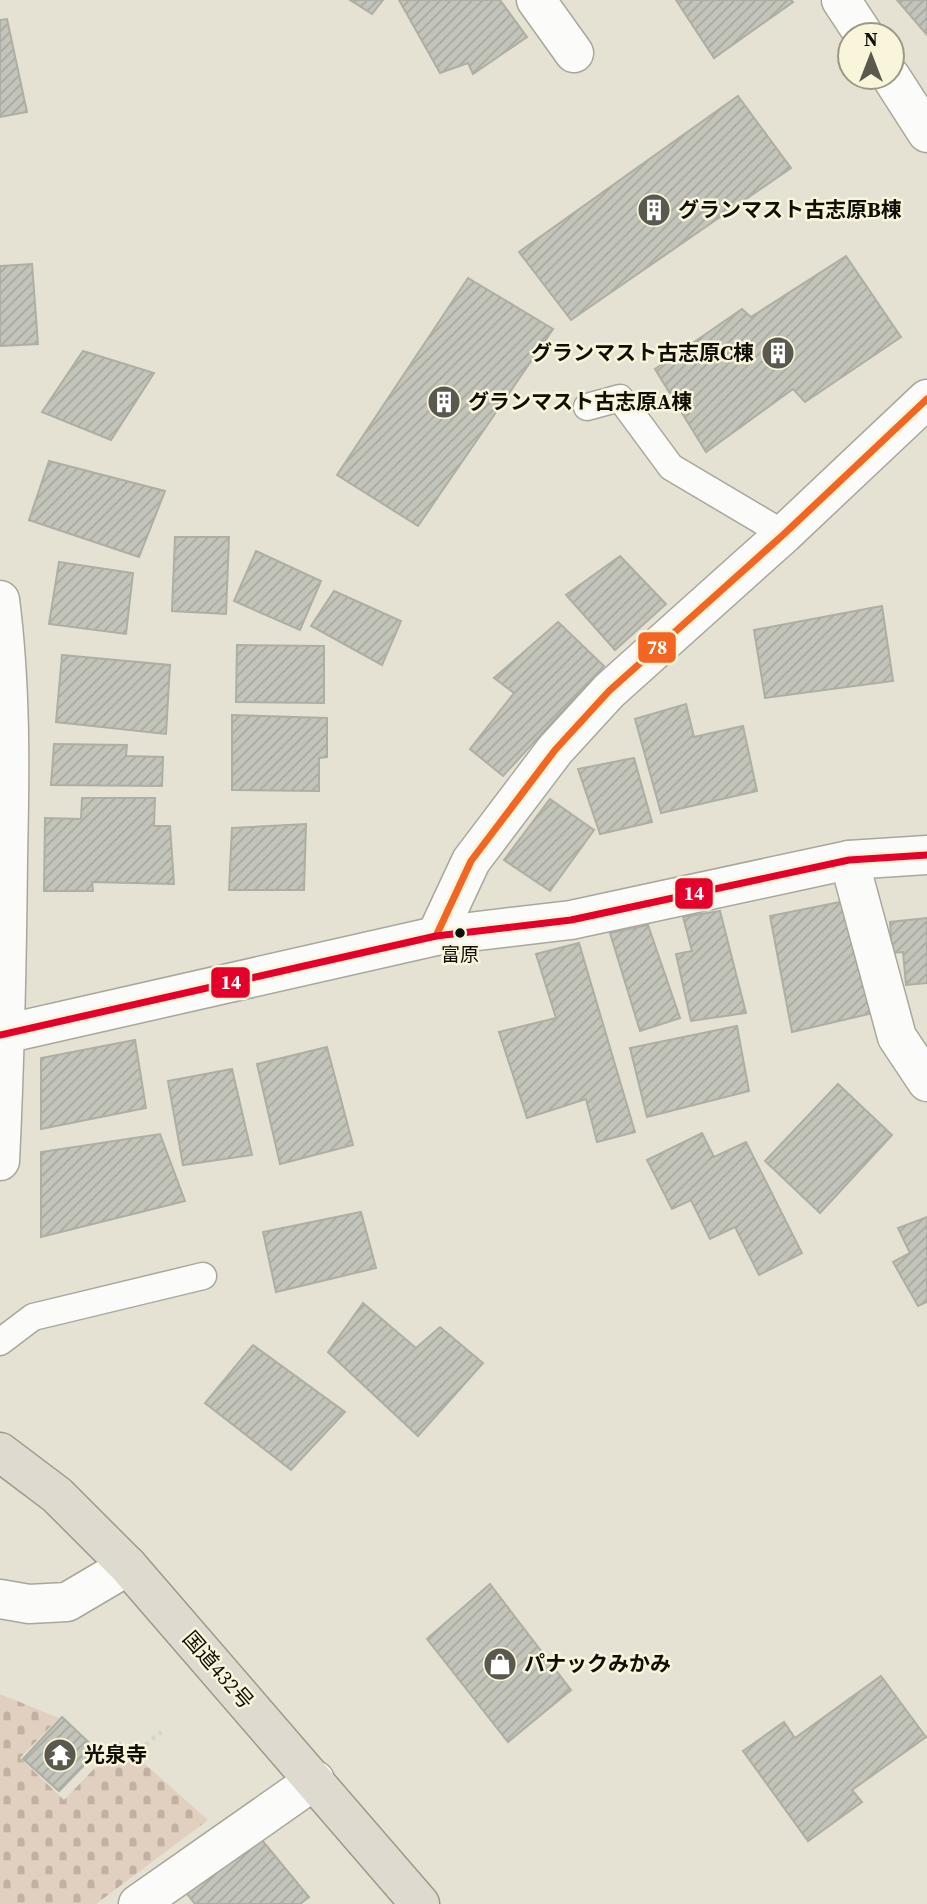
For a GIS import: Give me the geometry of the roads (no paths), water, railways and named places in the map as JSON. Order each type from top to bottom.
[{"type":"highway","name":"国道432号","points":[[0,1452],[57,1495],[128,1566],[420,1904]]},
{"type":"street","points":[[536,0],[574,53]]},
{"type":"street","points":[[844,1],[855,21]]},
{"type":"street","points":[[900,91],[927,133]]},
{"type":"street","points":[[436,936],[471,861],[555,750],[609,691],[784,534],[927,399]]},
{"type":"street","points":[[0,600],[5,635],[10,765],[0,1161]]},
{"type":"street","points":[[3,1034],[436,936],[571,920],[849,860],[927,855]]},
{"type":"street","points":[[849,860],[897,1037],[927,1082]]},
{"type":"street","points":[[0,1600],[29,1604],[67,1602],[128,1566]]},
{"type":"street","points":[[138,1904],[315,1780]]},
{"type":"lane","points":[[587,407],[620,398],[671,467],[784,534]]},
{"type":"lane","points":[[0,1342],[33,1317],[203,1276]]},
{"type":"place","name":"グランマスト古志原B棟","points":[[654,210]]},
{"type":"place","name":"グランマスト古志原C棟","points":[[778,353]]},
{"type":"place","name":"グランマスト古志原A棟","points":[[444,402]]},
{"type":"place","name":"富原","points":[[460,933]]},
{"type":"place","name":"パナックみかみ","points":[[500,1664]]},
{"type":"place","name":"光泉寺","points":[[60,1755]]}]
